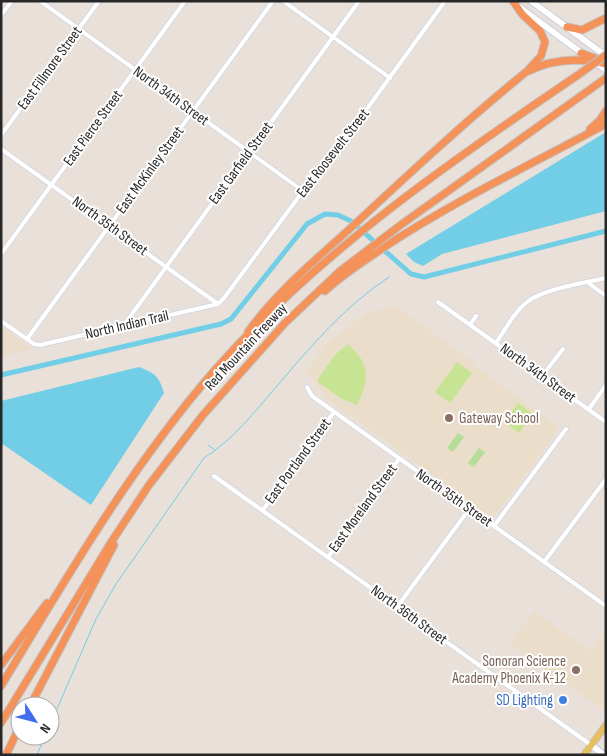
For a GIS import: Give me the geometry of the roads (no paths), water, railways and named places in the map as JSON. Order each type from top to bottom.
[{"type":"highway","points":[[237,346],[259,316],[303,271],[379,201],[526,72],[541,56],[545,42],[540,31],[522,14],[513,1]]},
{"type":"highway","points":[[567,27],[582,30],[606,18]]},
{"type":"highway","points":[[581,53],[605,58]]},
{"type":"highway","points":[[526,72],[542,65],[562,60],[594,62],[605,58]]},
{"type":"highway","name":"Red Mountain Freeway","points":[[1,686],[111,506],[145,457],[193,396],[237,346],[298,285],[389,209],[578,75],[605,58]]},
{"type":"highway","points":[[360,260],[402,224],[606,78]]},
{"type":"highway","points":[[582,136],[595,125],[606,111]]},
{"type":"highway","points":[[360,260],[507,175],[606,124]]},
{"type":"highway","name":"Red Mountain Freeway","points":[[1,723],[130,514],[192,428],[262,348],[288,327],[360,260]]},
{"type":"highway","points":[[35,696],[130,514]]},
{"type":"highway","points":[[1,665],[29,625],[66,579]]},
{"type":"main road","points":[[513,1],[606,70]]},
{"type":"main road","points":[[533,2],[605,58]]},
{"type":"main road","points":[[584,755],[606,724]]},
{"type":"main road","name":"North 36th Street","points":[[591,745],[604,755]]},
{"type":"street","points":[[1,16],[12,1]]},
{"type":"street","name":"North 34th Street","points":[[40,1],[303,191]]},
{"type":"street","name":"East Fillmore Street","points":[[1,135],[99,1]]},
{"type":"street","name":"East Pierce Street","points":[[1,254],[185,1]]},
{"type":"street","name":"East McKinley Street","points":[[26,339],[273,1]]},
{"type":"street","points":[[283,1],[390,78]]},
{"type":"street","name":"East Garfield Street","points":[[124,326],[359,1]]},
{"type":"street","name":"East Roosevelt Street","points":[[218,304],[303,191],[314,182],[445,1]]},
{"type":"street","name":"North 35th Street","points":[[1,149],[218,304]]},
{"type":"street","points":[[496,343],[526,303],[544,294],[606,278]]},
{"type":"street","points":[[587,282],[606,296]]},
{"type":"street","name":"North 34th Street","points":[[438,302],[606,422]]},
{"type":"street","name":"North Indian Trail","points":[[26,339],[36,345],[218,304]]},
{"type":"street","points":[[470,324],[476,316]]},
{"type":"street","points":[[1,321],[26,339]]},
{"type":"street","points":[[542,376],[563,349]]},
{"type":"street","points":[[589,409],[606,385]]},
{"type":"street","name":"North 35th Street","points":[[306,387],[312,396],[606,606]]},
{"type":"street","name":"East Portland Street","points":[[262,510],[334,412]]},
{"type":"street","points":[[494,526],[566,429]]},
{"type":"street","name":"East Moreland Street","points":[[328,557],[399,459]]},
{"type":"street","name":"North 36th Street","points":[[214,476],[591,745]]},
{"type":"street","points":[[544,562],[606,479]]},
{"type":"street","points":[[397,606],[470,508]]},
{"type":"water","points":[[606,132],[606,211],[442,254],[423,266],[414,262],[406,254]]},
{"type":"water","points":[[139,367],[156,376],[164,393],[91,505],[1,443],[1,401]]},
{"type":"waterway","points":[[1,375],[221,324],[231,319],[307,224],[325,214],[338,215],[351,221],[411,274],[424,277],[606,231]]},
{"type":"waterway","points":[[60,702],[96,619],[116,584],[204,458],[225,443],[243,425],[343,314],[389,277]]},
{"type":"waterway","points":[[208,445],[215,450]]},
{"type":"waterway","points":[[37,755],[41,746]]},
{"type":"place","name":"Gateway School","points":[[449,418]]},
{"type":"place","name":"Sonoran Science Academy Phoenix K-12","points":[[576,670]]},
{"type":"place","name":"SD Lighting","points":[[563,700]]}]
